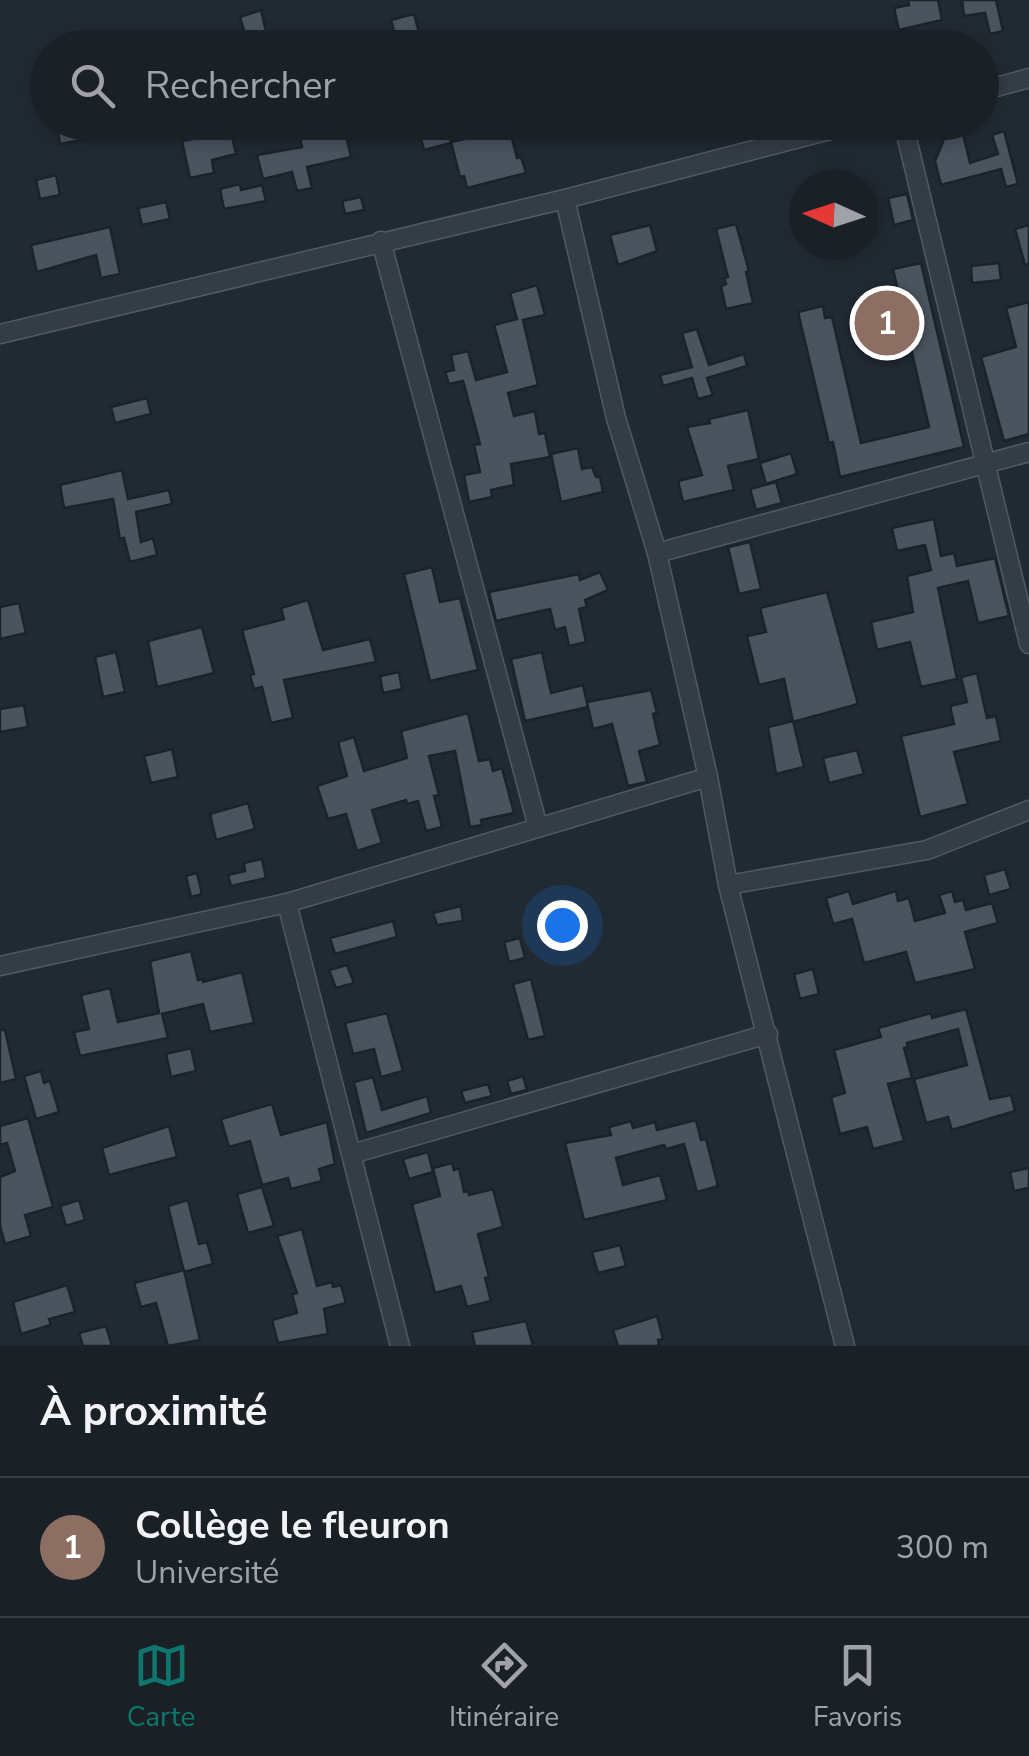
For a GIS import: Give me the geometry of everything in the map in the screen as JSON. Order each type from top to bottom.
[{"type":"street","points":[[999,86],[1029,78]]},
{"type":"street","points":[[0,334],[565,199],[792,140]]},
{"type":"street","points":[[908,140],[1029,644]]},
{"type":"street","points":[[565,199],[616,418],[657,554],[708,776],[728,884],[845,1346]]},
{"type":"street","points":[[382,241],[538,828]]},
{"type":"street","points":[[657,554],[1029,452]]},
{"type":"street","points":[[0,966],[287,903],[708,776]]},
{"type":"street","points":[[728,884],[927,850],[1029,810]]},
{"type":"street","points":[[287,903],[400,1346]]},
{"type":"street","points":[[352,1154],[768,1034]]},
{"type":"building","points":[[908,0],[938,0],[942,20],[899,30],[894,8],[909,5]]},
{"type":"building","points":[[962,0],[996,0],[1003,31],[989,30],[985,13],[964,16]]},
{"type":"building","points":[[261,10],[266,30],[244,30],[240,17]]},
{"type":"building","points":[[414,14],[418,30],[394,30],[391,20]]},
{"type":"building","points":[[1004,131],[1018,184],[1006,187],[1001,169],[941,185],[935,161],[944,140],[964,140],[970,163],[998,154],[994,140],[999,140],[999,133]]},
{"type":"building","points":[[233,140],[236,154],[212,160],[214,173],[190,178],[182,141]]},
{"type":"building","points":[[301,140],[347,140],[351,157],[307,167],[312,188],[297,191],[292,172],[263,179],[257,155],[302,147]]},
{"type":"building","points":[[422,140],[450,140],[451,143],[424,150]]},
{"type":"building","points":[[512,140],[526,173],[467,188],[451,142]]},
{"type":"building","points":[[56,175],[60,195],[40,199],[36,180]]},
{"type":"building","points":[[240,184],[241,190],[262,185],[266,201],[224,209],[220,189]]},
{"type":"building","points":[[907,194],[913,220],[894,225],[888,198]]},
{"type":"building","points":[[361,197],[364,210],[345,214],[342,201]]},
{"type":"building","points":[[166,202],[170,219],[142,225],[138,208]]},
{"type":"building","points":[[736,224],[753,303],[726,309],[721,286],[728,277],[716,229]]},
{"type":"building","points":[[650,225],[657,251],[618,265],[610,235]]},
{"type":"building","points":[[1029,225],[1029,264],[1025,265],[1015,229]]},
{"type":"building","points":[[110,227],[120,274],[101,278],[96,255],[37,272],[31,245]]},
{"type":"building","points":[[921,263],[964,447],[840,477],[798,312],[823,306],[825,318],[832,317],[861,443],[929,427],[893,269]]},
{"type":"building","points":[[999,263],[1001,280],[972,283],[971,266]]},
{"type":"building","points":[[537,285],[545,315],[523,320],[538,385],[508,393],[514,416],[535,411],[539,434],[545,433],[550,457],[511,464],[514,485],[491,490],[492,497],[469,502],[464,475],[480,472],[474,445],[480,444],[463,381],[449,384],[445,372],[454,370],[451,355],[468,351],[476,380],[507,372],[494,325],[517,319],[510,293]]},
{"type":"building","points":[[1029,302],[1029,434],[1004,441],[981,357],[1016,347],[1006,308]]},
{"type":"building","points":[[697,329],[709,365],[744,354],[747,366],[707,378],[713,395],[698,399],[692,378],[663,386],[660,375],[692,367],[682,333]]},
{"type":"building","points":[[147,398],[151,414],[115,423],[111,407]]},
{"type":"building","points":[[748,410],[759,459],[728,466],[734,490],[683,502],[678,481],[702,475],[687,427]]},
{"type":"building","points":[[578,448],[582,469],[592,467],[596,477],[600,477],[603,492],[561,502],[551,454]]},
{"type":"building","points":[[791,453],[797,474],[766,484],[760,463]]},
{"type":"building","points":[[122,470],[128,499],[169,490],[172,504],[136,512],[141,542],[153,538],[157,555],[130,562],[124,538],[120,539],[113,499],[64,508],[60,485]]},
{"type":"building","points":[[776,482],[782,503],[756,510],[750,489]]},
{"type":"building","points":[[934,519],[941,556],[954,553],[957,566],[995,558],[1009,616],[978,623],[968,581],[938,588],[957,679],[921,687],[910,642],[877,650],[871,622],[913,612],[907,576],[931,570],[925,545],[897,551],[892,528]]},
{"type":"building","points":[[750,542],[761,589],[739,594],[728,547]]},
{"type":"building","points":[[432,567],[440,602],[460,598],[478,670],[430,681],[404,574]]},
{"type":"building","points":[[600,572],[608,590],[585,600],[587,607],[579,609],[586,642],[569,646],[565,627],[555,630],[550,609],[496,621],[489,592],[579,574],[580,580]]},
{"type":"building","points":[[827,592],[858,704],[793,722],[784,679],[759,685],[747,636],[766,632],[760,608]]},
{"type":"building","points":[[308,600],[323,650],[370,639],[376,662],[284,680],[293,718],[271,723],[262,687],[254,689],[242,630],[284,619],[281,608]]},
{"type":"building","points":[[19,603],[26,633],[0,639],[0,607]]},
{"type":"building","points":[[202,627],[214,673],[157,687],[148,641]]},
{"type":"building","points":[[116,652],[125,692],[103,697],[95,657]]},
{"type":"building","points":[[542,652],[551,693],[583,685],[588,707],[525,721],[511,659]]},
{"type":"building","points":[[399,672],[402,689],[383,693],[380,676]]},
{"type":"building","points":[[977,673],[987,718],[996,716],[1001,741],[954,752],[968,804],[920,817],[901,736],[954,724],[950,706],[967,702],[961,677]]},
{"type":"building","points":[[651,690],[660,745],[639,751],[647,782],[628,786],[612,724],[593,729],[587,702]]},
{"type":"building","points":[[24,705],[28,727],[0,732],[0,709]]},
{"type":"building","points":[[468,713],[479,761],[490,759],[493,771],[502,768],[514,813],[481,820],[482,825],[470,827],[455,751],[429,756],[442,827],[426,831],[418,801],[407,804],[406,800],[372,810],[382,843],[357,851],[346,814],[328,819],[317,786],[347,776],[338,742],[354,737],[364,771],[407,758],[401,731]]},
{"type":"building","points":[[793,721],[804,767],[776,774],[768,727]]},
{"type":"building","points":[[172,749],[178,777],[151,783],[144,756]]},
{"type":"building","points":[[857,750],[864,774],[829,783],[823,758]]},
{"type":"building","points":[[248,803],[255,829],[216,840],[210,814]]},
{"type":"building","points":[[262,859],[266,878],[231,886],[228,875],[245,871],[244,863]]},
{"type":"building","points":[[1005,869],[1011,889],[989,895],[984,875]]},
{"type":"building","points":[[197,873],[202,894],[191,897],[186,876]]},
{"type":"building","points":[[849,891],[853,904],[896,891],[898,901],[909,898],[915,921],[945,913],[939,895],[952,891],[955,902],[963,900],[966,910],[992,903],[998,923],[965,932],[975,969],[915,983],[906,952],[864,963],[852,919],[833,924],[826,898]]},
{"type":"building","points":[[461,906],[463,921],[437,925],[433,913]]},
{"type":"building","points":[[393,921],[397,937],[335,954],[330,938]]},
{"type":"building","points":[[520,938],[525,958],[509,962],[504,942]]},
{"type":"building","points":[[191,951],[198,980],[242,972],[254,1023],[210,1032],[203,1004],[162,1014],[168,1038],[80,1056],[74,1032],[89,1029],[81,995],[110,988],[118,1022],[159,1013],[150,961]]},
{"type":"building","points":[[347,965],[354,983],[336,988],[329,970]]},
{"type":"building","points":[[813,969],[819,994],[800,999],[794,974]]},
{"type":"building","points":[[531,979],[545,1036],[528,1040],[513,984]]},
{"type":"building","points":[[966,1009],[990,1099],[1011,1095],[1015,1111],[952,1130],[948,1117],[926,1123],[914,1079],[967,1065],[958,1029],[907,1043],[904,1048],[912,1078],[888,1084],[904,1141],[873,1149],[867,1127],[840,1134],[831,1097],[845,1093],[834,1050],[881,1037],[878,1028],[931,1013],[932,1018]]},
{"type":"building","points":[[387,1013],[403,1071],[381,1077],[374,1049],[353,1054],[345,1023]]},
{"type":"building","points":[[0,1030],[5,1030],[16,1079],[0,1083]]},
{"type":"building","points":[[191,1048],[196,1071],[171,1077],[166,1054]]},
{"type":"building","points":[[41,1071],[44,1083],[50,1081],[59,1112],[36,1119],[24,1076]]},
{"type":"building","points":[[523,1076],[527,1090],[511,1094],[507,1081]]},
{"type":"building","points":[[373,1077],[382,1110],[427,1096],[431,1113],[366,1133],[354,1082]]},
{"type":"building","points":[[488,1084],[492,1096],[465,1103],[461,1091]]},
{"type":"building","points":[[272,1104],[281,1135],[327,1122],[335,1164],[319,1169],[322,1181],[291,1189],[288,1178],[262,1185],[250,1141],[229,1147],[221,1119]]},
{"type":"building","points":[[28,1118],[53,1207],[25,1215],[31,1236],[5,1244],[0,1226],[0,1177],[15,1171],[7,1143],[0,1145],[0,1126]]},
{"type":"building","points":[[696,1120],[701,1140],[706,1139],[718,1186],[697,1192],[684,1144],[666,1149],[664,1145],[616,1158],[623,1185],[660,1175],[667,1200],[584,1220],[565,1143],[611,1135],[609,1127],[631,1121],[633,1128],[655,1122],[657,1130]]},
{"type":"building","points":[[169,1126],[177,1157],[109,1175],[102,1148]]},
{"type":"building","points":[[428,1152],[433,1172],[409,1179],[403,1159]]},
{"type":"building","points":[[452,1163],[454,1170],[459,1168],[464,1192],[469,1195],[493,1189],[503,1227],[478,1234],[491,1301],[467,1307],[461,1286],[435,1293],[412,1204],[440,1196],[433,1168]]},
{"type":"building","points":[[1029,1168],[1029,1188],[1014,1191],[1010,1172]]},
{"type":"building","points":[[262,1187],[274,1226],[248,1233],[237,1194]]},
{"type":"building","points":[[79,1200],[85,1220],[66,1226],[60,1206]]},
{"type":"building","points":[[188,1200],[199,1244],[207,1242],[213,1264],[184,1272],[168,1206]]},
{"type":"building","points":[[302,1229],[317,1286],[332,1282],[333,1287],[341,1285],[346,1303],[324,1309],[328,1334],[278,1343],[272,1320],[297,1313],[292,1294],[297,1293],[277,1236]]},
{"type":"building","points":[[620,1245],[626,1266],[598,1273],[592,1252]]},
{"type":"building","points":[[184,1270],[200,1340],[168,1346],[156,1303],[141,1307],[134,1283]]},
{"type":"building","points":[[67,1285],[75,1312],[49,1319],[51,1325],[21,1334],[13,1302]]},
{"type":"building","points":[[657,1316],[663,1339],[658,1340],[659,1346],[618,1346],[613,1330]]},
{"type":"building","points":[[526,1321],[533,1346],[475,1346],[472,1332]]},
{"type":"building","points":[[106,1326],[112,1346],[83,1346],[79,1333]]},
{"type":"place","name":"Collège le fleuron","points":[[887,323]]}]
